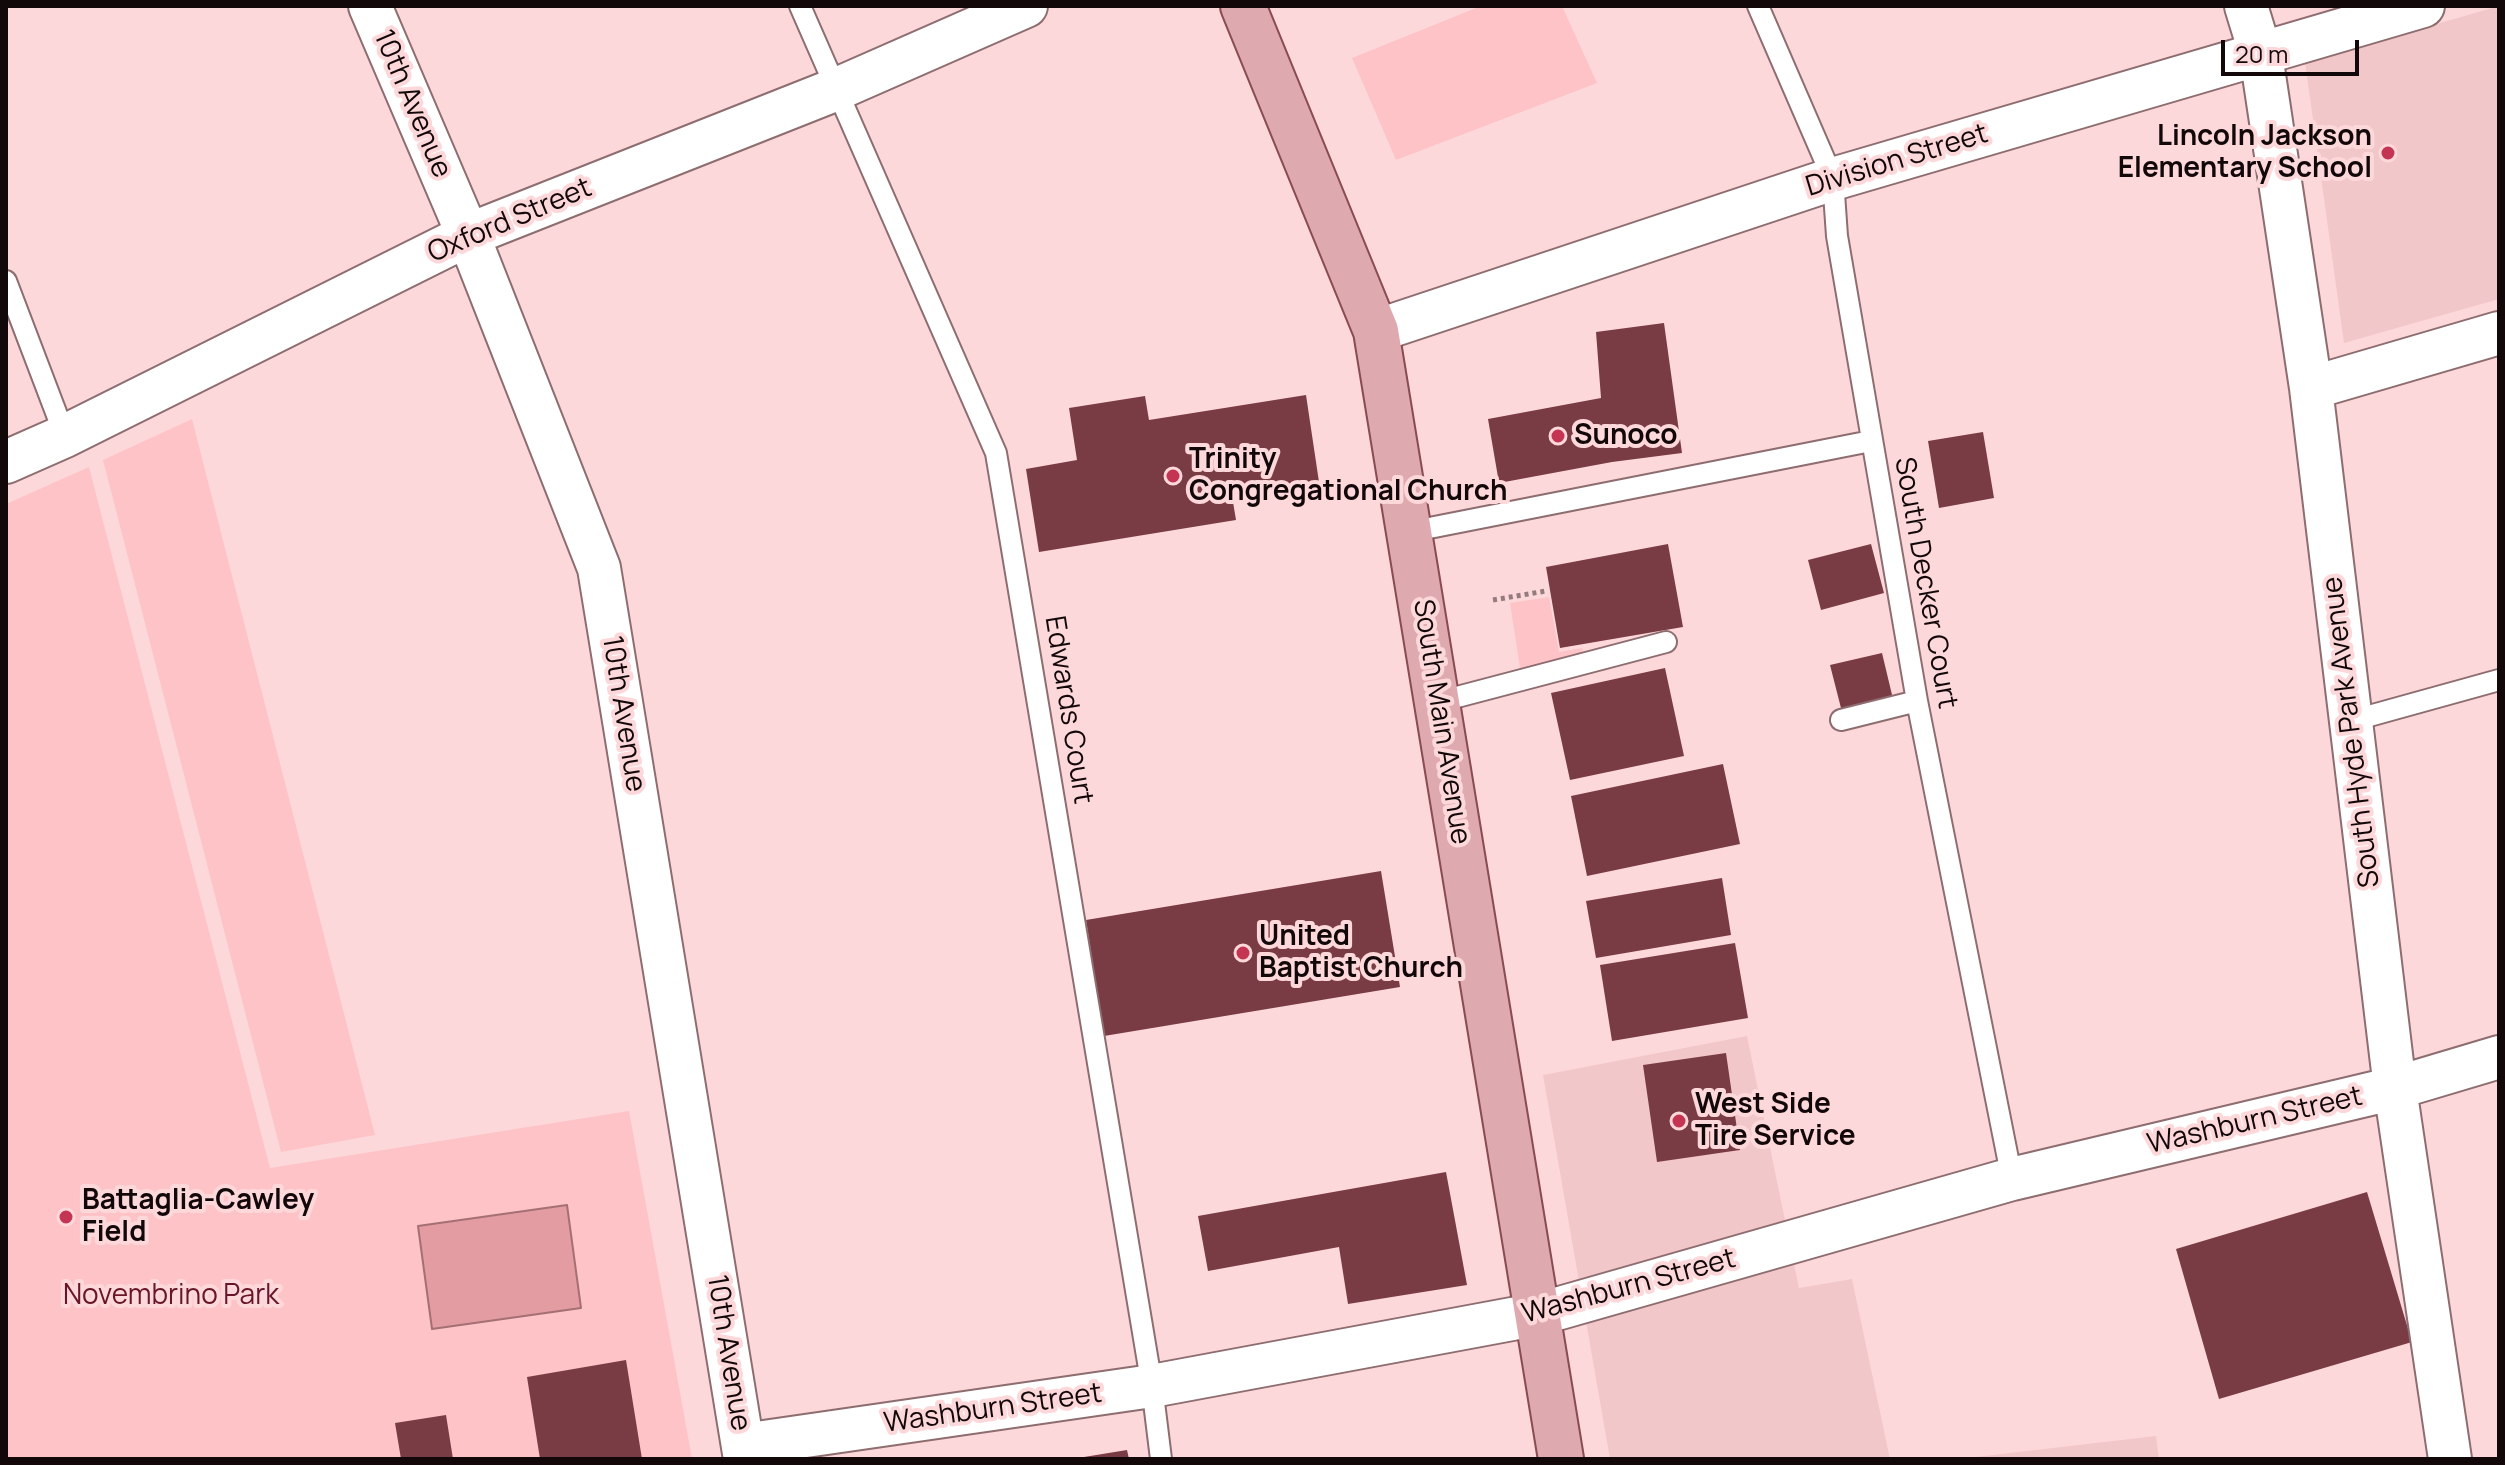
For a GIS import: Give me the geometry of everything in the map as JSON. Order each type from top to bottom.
[{"type":"main road","name":"South Main Avenue","points":[[1243,6],[1376,331],[1561,1459]]},
{"type":"street","name":"10th Avenue","points":[[370,6],[468,235],[599,568],[744,1452]]},
{"type":"street","name":"Oxford Street","points":[[6,462],[65,436],[468,235],[837,89],[1026,6]]},
{"type":"street","name":"South Hyde Park Avenue","points":[[2246,6],[2261,55],[2311,388],[2395,1088],[2450,1459]]},
{"type":"street","name":"Division Street","points":[[1376,331],[1833,179],[2423,6]]},
{"type":"street","points":[[2311,388],[2499,333]]},
{"type":"street","name":"Washburn Street","points":[[744,1452],[1152,1386],[1539,1314],[2012,1179],[2395,1088],[2499,1057]]},
{"type":"lane","name":"Edwards Court","points":[[800,6],[996,453],[1152,1386],[1161,1459]]},
{"type":"lane","name":"South Decker Court","points":[[1758,6],[1833,179],[1837,236],[1917,701],[2012,1179]]},
{"type":"lane","points":[[6,281],[65,436]]},
{"type":"lane","points":[[1409,532],[1871,441]]},
{"type":"lane","points":[[1438,702],[1666,642]]},
{"type":"lane","points":[[2351,721],[2499,680]]},
{"type":"lane","points":[[1841,720],[1917,701]]},
{"type":"path","points":[[1493,600],[1546,591]]},
{"type":"shaded area","points":[[2499,6],[2499,299],[2344,343],[2305,62]]},
{"type":"shaded area","points":[[1747,1036],[1799,1288],[1852,1279],[1890,1459],[1610,1459],[1543,1075]]},
{"type":"shaded area","points":[[567,1205],[581,1308],[432,1329],[418,1226]]},
{"type":"shaded area","points":[[2156,1436],[2159,1459],[1958,1459]]},
{"type":"green space","points":[[1481,6],[1562,6],[1597,83],[1396,160],[1352,58]]},
{"type":"green space","points":[[192,419],[375,1135],[281,1152],[103,460]]},
{"type":"green space","name":"Novembrino Park","points":[[89,467],[270,1168],[629,1111],[692,1459],[6,1459],[6,504]]},
{"type":"green space","points":[[1549,597],[1559,652],[1582,648],[1584,658],[1520,668],[1510,603]]},
{"type":"building","points":[[1664,323],[1682,453],[1612,462],[1499,483],[1488,419],[1601,398],[1596,332]]},
{"type":"building","name":"Trinity Congregational Church","points":[[1306,395],[1319,482],[1232,496],[1236,520],[1039,552],[1026,469],[1077,460],[1069,408],[1145,396],[1149,420]]},
{"type":"building","points":[[1983,432],[1994,498],[1939,508],[1928,441]]},
{"type":"building","points":[[1668,544],[1683,627],[1560,648],[1546,567]]},
{"type":"building","points":[[1871,544],[1884,593],[1821,610],[1808,560]]},
{"type":"building","points":[[1882,653],[1893,699],[1842,712],[1830,665]]},
{"type":"building","points":[[1665,668],[1684,756],[1570,780],[1551,693]]},
{"type":"building","points":[[1723,764],[1740,844],[1587,876],[1571,796]]},
{"type":"building","name":"United Baptist Church","points":[[1381,871],[1400,987],[1104,1036],[1086,920]]},
{"type":"building","points":[[1722,878],[1731,935],[1596,958],[1586,901]]},
{"type":"building","points":[[1735,943],[1748,1018],[1612,1041],[1600,965]]},
{"type":"building","points":[[1726,1053],[1740,1150],[1657,1162],[1643,1065]]},
{"type":"building","points":[[1446,1172],[1467,1285],[1348,1304],[1339,1247],[1208,1271],[1198,1216]]},
{"type":"building","points":[[2367,1192],[2412,1342],[2219,1399],[2176,1249]]},
{"type":"building","points":[[626,1360],[642,1459],[540,1459],[527,1377]]},
{"type":"building","points":[[446,1415],[453,1459],[401,1459],[395,1423]]},
{"type":"building","points":[[1127,1450],[1129,1459],[1084,1459],[1084,1457]]},
{"type":"place","name":"Lincoln Jackson Elementary School","points":[[2388,153]]},
{"type":"place","name":"Sunoco","points":[[1558,436]]},
{"type":"place","name":"Trinity Congregational Church","points":[[1173,476]]},
{"type":"place","name":"United Baptist Church","points":[[1243,953]]},
{"type":"place","name":"West Side Tire Service","points":[[1679,1121]]},
{"type":"place","name":"Battaglia-Cawley Field","points":[[66,1217]]}]
